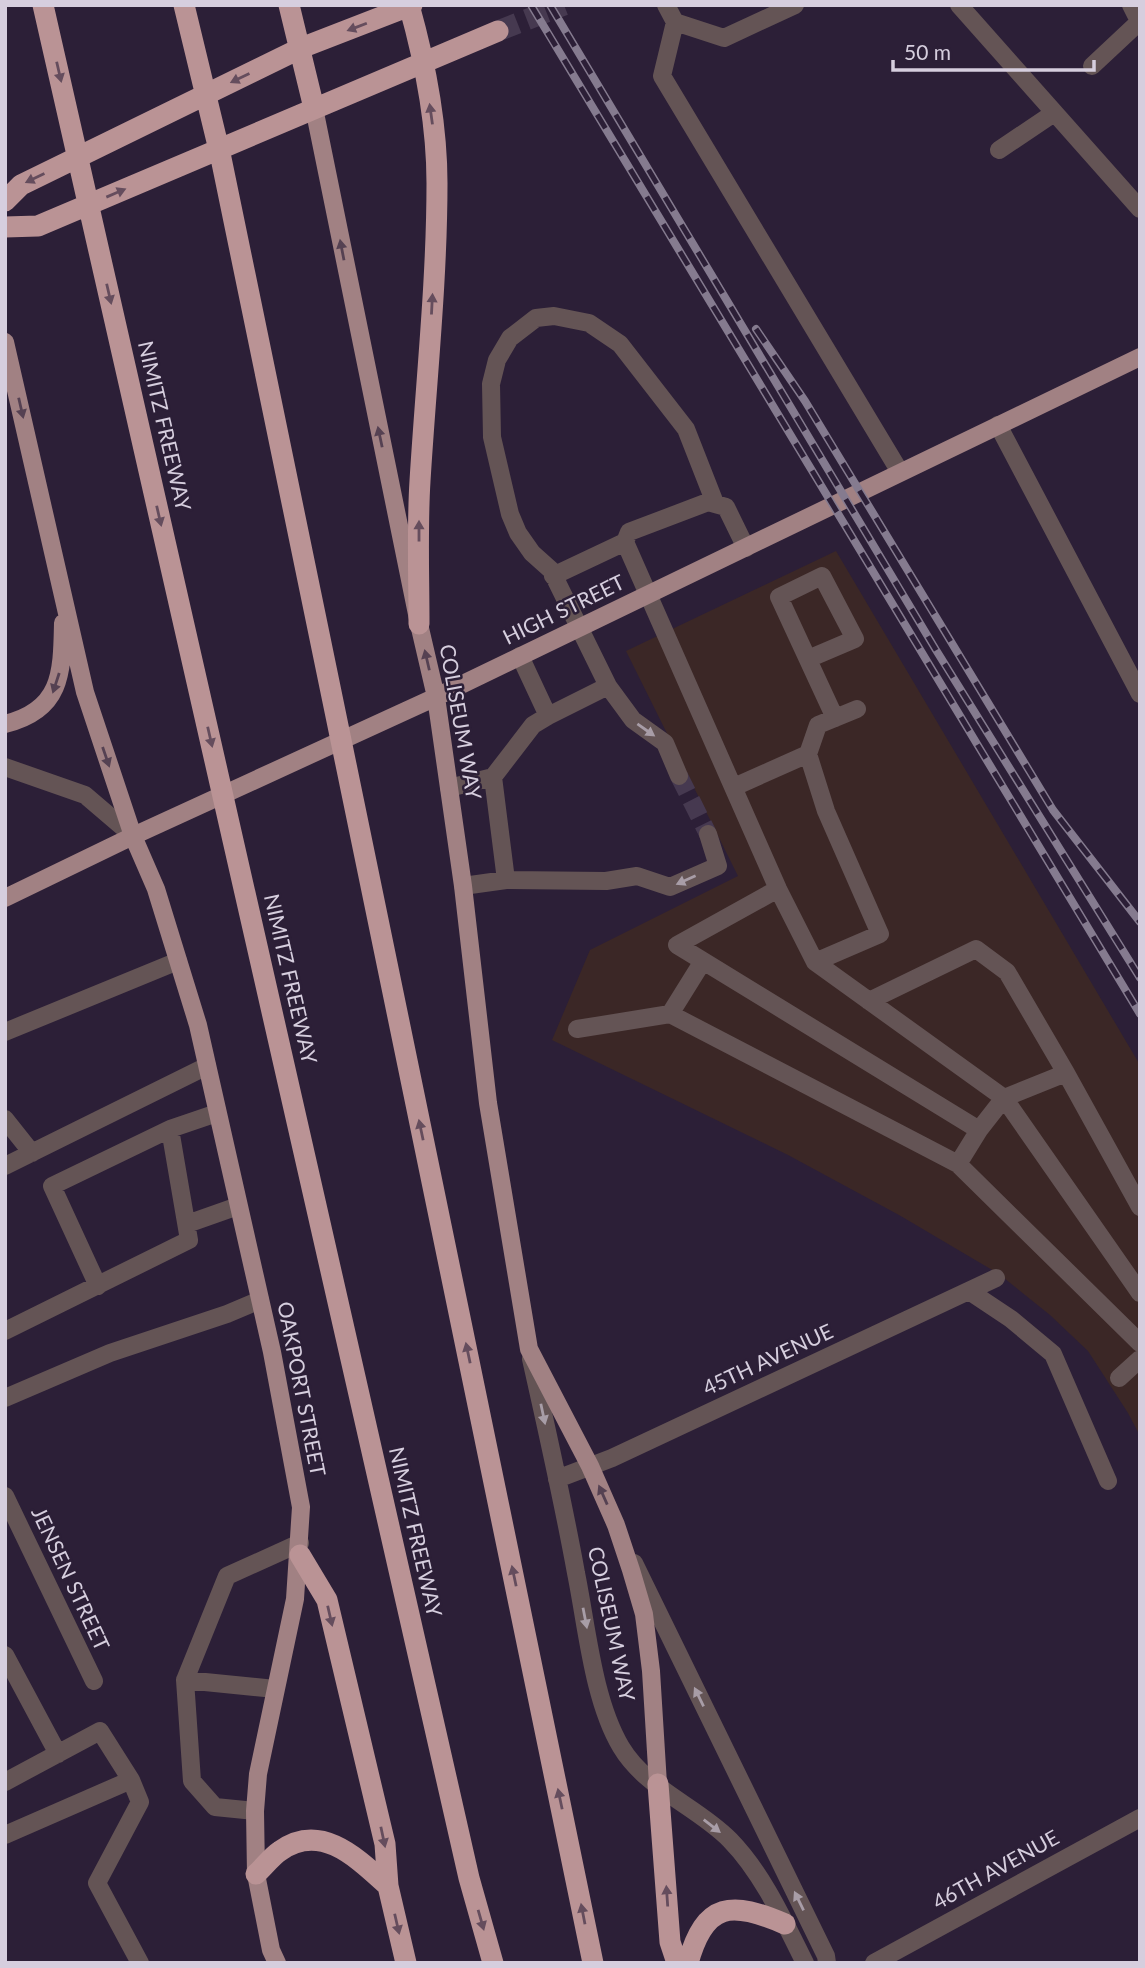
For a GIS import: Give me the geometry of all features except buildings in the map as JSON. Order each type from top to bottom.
[{"type":"highway","name":"NIMITZ FREEWAY","points":[[43,5],[469,1878],[492,1963]]},
{"type":"highway","points":[[184,5],[221,158],[593,1963]]},
{"type":"highway","points":[[289,5],[314,108]]},
{"type":"highway","points":[[5,201],[21,185],[301,48],[411,5],[430,109],[437,182],[420,485],[419,624]]},
{"type":"highway","points":[[5,227],[38,226],[498,31]]},
{"type":"highway","points":[[300,1549],[327,1600],[385,1844],[388,1886],[406,1963]]},
{"type":"highway","points":[[658,1784],[670,1942],[677,1963]]},
{"type":"highway","points":[[256,1874],[279,1852],[294,1843],[315,1839],[335,1844],[345,1850],[388,1886]]},
{"type":"highway","points":[[688,1963],[695,1937],[702,1927],[710,1918],[730,1909],[757,1912],[785,1924]]},
{"type":"main road","name":"COLISEUM WAY","points":[[314,108],[436,697],[463,886],[488,1103],[529,1349],[590,1466],[616,1525]]},
{"type":"main road","points":[[5,342],[63,591],[62,656],[59,677],[51,697],[39,711],[24,720],[5,724]]},
{"type":"main road","name":"HIGH STREET","points":[[5,898],[436,697],[1140,358]]},
{"type":"main road","name":"OAKPORT STREET","points":[[63,591],[85,692],[133,836],[156,890],[198,1025],[260,1300],[301,1507],[295,1599],[258,1774],[255,1811],[256,1874],[271,1950],[277,1963]]},
{"type":"main road","points":[[616,1525],[644,1614],[658,1784]]},
{"type":"street","points":[[666,5],[675,22],[662,76],[901,472]]},
{"type":"street","points":[[675,22],[724,38],[795,5]]},
{"type":"street","points":[[959,5],[1140,209]]},
{"type":"street","points":[[1092,66],[1136,16]]},
{"type":"street","points":[[999,150],[1054,113]]},
{"type":"street","points":[[679,776],[665,743],[633,720],[608,686],[551,570],[532,553],[514,524],[492,438],[491,384],[498,360],[510,338],[536,318],[554,316],[589,323],[620,344],[686,429],[715,503]]},
{"type":"street","points":[[998,425],[1140,694]]},
{"type":"street","points":[[553,576],[625,542],[629,532],[708,502],[726,507],[746,548]]},
{"type":"street","points":[[625,542],[778,889],[815,962],[1004,1098],[1140,1293]]},
{"type":"street","points":[[808,659],[855,639],[822,576],[779,597],[835,718]]},
{"type":"street","points":[[520,656],[548,716]]},
{"type":"street","points":[[449,788],[494,777],[533,725],[608,686]]},
{"type":"street","points":[[815,962],[880,934],[827,811],[808,754],[818,725],[857,709]]},
{"type":"street","points":[[734,787],[808,754]]},
{"type":"street","points":[[5,767],[85,795],[133,836]]},
{"type":"street","points":[[494,777],[506,880]]},
{"type":"street","points":[[463,886],[506,880],[606,881],[637,876],[670,887],[718,866],[708,834]]},
{"type":"street","points":[[778,889],[677,946],[979,1130]]},
{"type":"street","points":[[869,1001],[976,949],[1007,972],[1139,1204]]},
{"type":"street","points":[[5,1032],[178,961]]},
{"type":"street","points":[[670,1014],[704,961]]},
{"type":"street","points":[[577,1029],[670,1014],[958,1164],[1140,1343]]},
{"type":"street","points":[[5,1166],[207,1066]]},
{"type":"street","points":[[958,1164],[979,1130],[1004,1098],[1066,1073]]},
{"type":"street","points":[[98,1286],[52,1186],[170,1129],[218,1113]]},
{"type":"street","points":[[5,1119],[33,1153]]},
{"type":"street","points":[[5,1331],[189,1240],[170,1129]]},
{"type":"street","points":[[187,1224],[238,1206]]},
{"type":"street","name":"45TH AVENUE","points":[[557,1479],[612,1458],[996,1278]]},
{"type":"street","points":[[969,1291],[1011,1319],[1053,1354],[1108,1481]]},
{"type":"street","points":[[5,1398],[110,1353],[228,1314],[260,1300]]},
{"type":"street","name":"COLISEUM WAY","points":[[529,1349],[601,1700],[623,1750],[658,1784],[730,1840],[755,1872],[805,1963]]},
{"type":"street","points":[[1119,1378],[1140,1359]]},
{"type":"street","name":"JENSEN STREET","points":[[5,1496],[94,1681]]},
{"type":"street","name":"COLISEUM WAY","points":[[616,1525],[826,1956],[827,1963]]},
{"type":"street","points":[[255,1811],[215,1807],[192,1782],[185,1680],[228,1576],[300,1549]]},
{"type":"street","points":[[5,1655],[58,1754]]},
{"type":"street","points":[[185,1680],[275,1689]]},
{"type":"street","points":[[5,1782],[100,1731],[131,1780],[140,1802],[97,1883],[140,1963]]},
{"type":"street","points":[[5,1835],[131,1780]]},
{"type":"street","name":"46TH AVENUE","points":[[874,1963],[1140,1818]]},
{"type":"shaded area","points":[[836,551],[1140,1065],[1140,1436],[1088,1351],[1050,1315],[999,1274],[899,1215],[788,1155],[552,1040],[590,950],[738,876],[626,651]]},
{"type":"tunnel","points":[[498,31],[564,5]]},
{"type":"tunnel","points":[[679,776],[708,834]]},
{"type":"railway","points":[[531,5],[1140,1014]]},
{"type":"railway","points":[[550,5],[936,650],[1140,978]]},
{"type":"railway","points":[[756,329],[805,401],[1053,810],[1140,922]]}]
